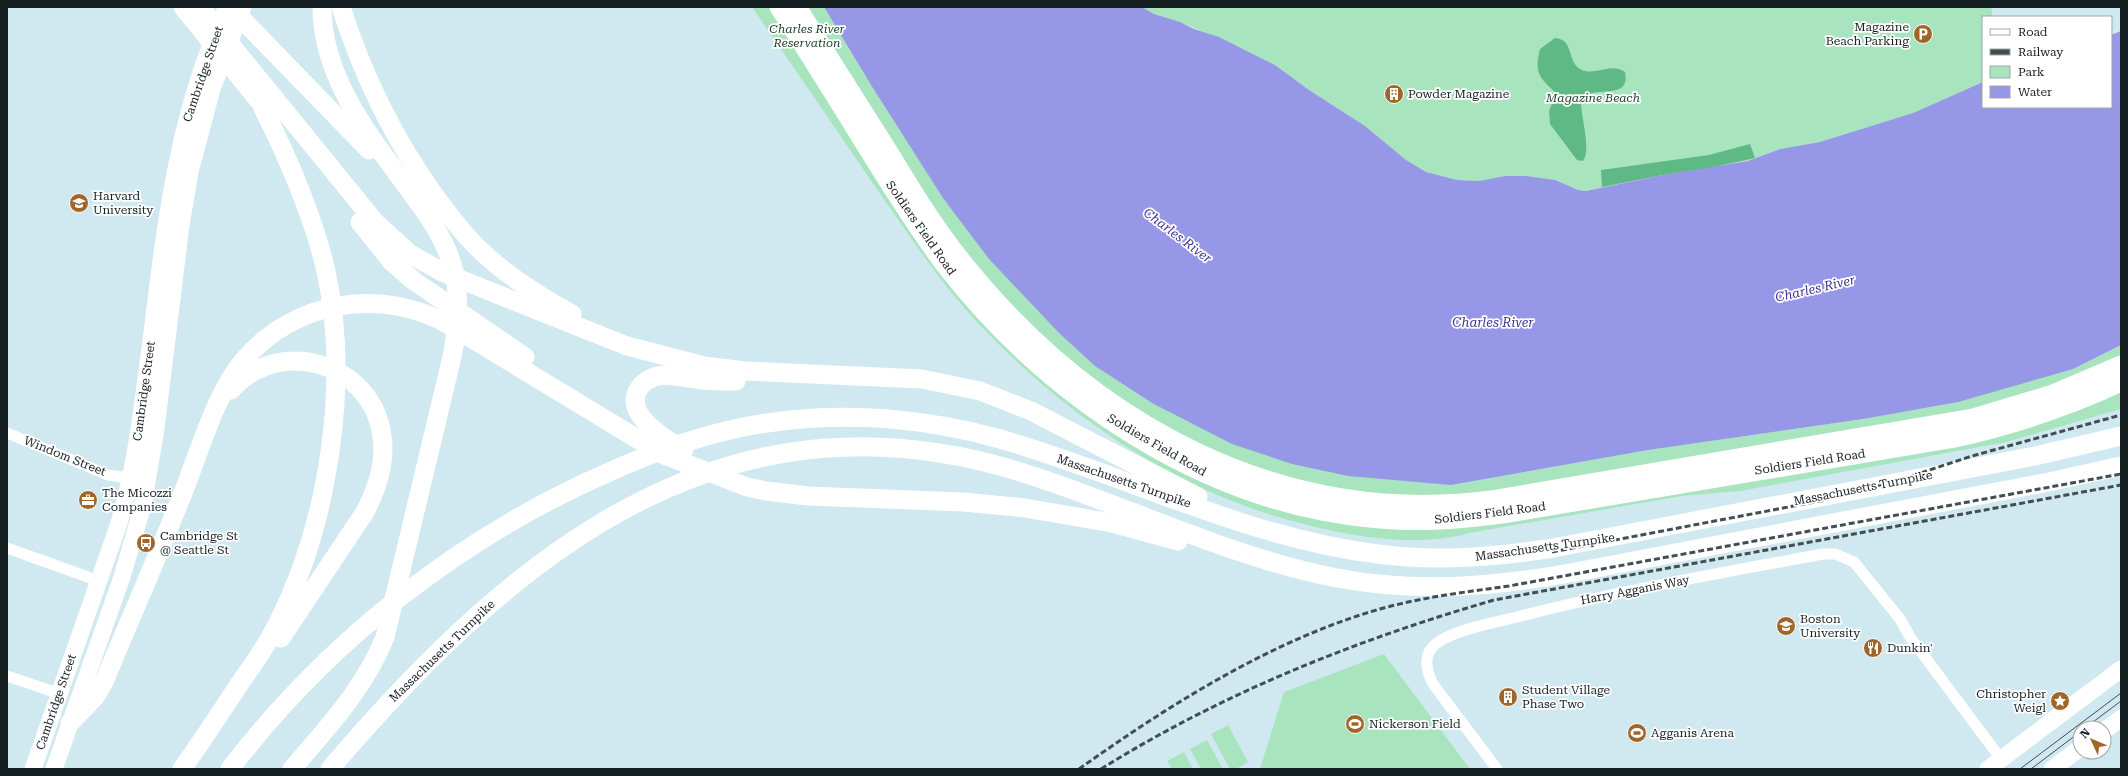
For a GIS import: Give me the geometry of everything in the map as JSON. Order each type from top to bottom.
[{"type":"highway","points":[[183,7],[263,108],[323,176],[387,256],[408,277],[588,405]]},
{"type":"highway","points":[[200,7],[368,214],[389,236],[426,264],[462,281],[627,346],[649,350],[684,361],[725,369],[937,381],[966,387],[1007,400],[1162,478],[1244,523]]},
{"type":"highway","points":[[292,769],[348,703],[373,665],[390,623],[455,342],[458,313],[456,287],[450,259],[436,226],[361,123],[346,98],[328,49],[322,7]]},
{"type":"highway","points":[[341,7],[366,77],[396,137],[425,183],[472,242],[507,273],[544,298],[582,319],[649,350]]},
{"type":"highway","name":"Soldiers Field Road","points":[[779,7],[926,239],[968,292],[1015,343],[1076,395],[1144,441],[1214,477],[1294,505],[1356,517],[1402,520],[1465,519],[1509,513],[1955,438],[2038,416],[2078,401],[2121,382]]},
{"type":"highway","name":"Soldiers Field Road","points":[[800,10],[937,228],[976,279],[1020,326],[1085,383],[1158,431],[1224,465],[1265,481],[1296,490],[1345,500],[1404,505],[1448,504],[1505,498],[1973,418],[2053,394],[2121,365]]},
{"type":"highway","points":[[226,11],[363,144],[399,176]]},
{"type":"highway","points":[[182,769],[218,718],[273,632],[297,579],[312,534],[324,484],[330,446],[335,396],[334,324],[326,270],[302,197],[263,108]]},
{"type":"highway","points":[[70,723],[95,697],[104,682],[160,551],[218,404],[230,380],[243,361],[265,339],[301,316],[318,310],[358,303],[397,306],[436,318],[588,405],[683,462],[740,485],[773,492],[823,497],[978,503],[1042,510],[1120,525],[1180,542],[1233,549]]},
{"type":"highway","points":[[218,404],[234,387],[252,372],[276,362],[299,361],[327,367],[352,382],[368,399],[381,428],[383,452],[377,483],[366,512],[282,637],[244,689],[218,718]]},
{"type":"highway","points":[[805,374],[740,382],[703,380],[660,375],[650,378],[638,391],[635,400],[637,411],[642,418],[671,442],[702,460],[740,475],[789,486],[889,492],[931,501]]},
{"type":"highway","name":"Massachusetts Turnpike","points":[[230,769],[268,722],[334,654],[388,606],[446,563],[508,523],[593,479],[680,444],[728,430],[776,422],[823,418],[881,419],[919,423],[971,432],[1017,445],[1244,523],[1318,544],[1380,555],[1423,558],[1489,556],[1553,548],[1816,496],[2035,456],[2121,436]]},
{"type":"highway","name":"Massachusetts Turnpike","points":[[330,769],[413,676],[485,608],[558,551],[611,516],[649,496],[720,468],[764,456],[801,450],[844,446],[885,446],[927,450],[964,456],[1040,478],[1233,549],[1295,569],[1360,582],[1424,587],[1490,585],[1570,573],[2049,482],[2121,466]]},
{"type":"main road","name":"Cambridge Street","points":[[54,769],[126,564],[138,523],[148,480],[164,372],[184,207],[197,141],[218,71],[243,7]]},
{"type":"main road","name":"Cambridge Street","points":[[33,769],[120,519],[140,428],[170,196],[184,131],[197,85],[226,11]]},
{"type":"main road","points":[[1995,764],[2121,669]]},
{"type":"main road","points":[[2112,725],[2121,718]]},
{"type":"main road","points":[[2052,769],[2072,754]]},
{"type":"street","name":"Windom Street","points":[[7,433],[113,476],[148,480]]},
{"type":"street","points":[[7,548],[99,581]]},
{"type":"street","name":"Harry Agganis Way","points":[[1497,769],[1433,684],[1429,676],[1426,658],[1430,650],[1437,643],[1446,638],[1482,626],[1569,604],[1823,554],[1835,554],[1854,562],[1900,619],[1910,637],[1995,764]]},
{"type":"street","points":[[7,676],[60,694]]},
{"type":"green space","name":"Charles River Reservation","points":[[752,7],[824,7],[871,85],[1060,334],[1095,366],[1152,403],[1451,485],[1648,450],[1863,419],[2073,369],[2121,345],[2121,409],[2006,442],[1740,491],[1682,496],[1428,540],[1384,539],[1341,533],[1300,523],[1254,509],[1210,492],[1125,446],[1085,419],[1047,389],[1011,357],[964,308],[938,276]]},
{"type":"green space","name":"Magazine Beach","points":[[1142,7],[1991,7],[1993,16],[1982,16],[1982,82],[1913,113],[1820,142],[1780,149],[1748,161],[1663,175],[1586,191],[1578,190],[1554,180],[1505,176],[1479,181],[1457,180],[1426,172],[1406,160],[1365,126],[1309,90],[1275,65],[1240,47],[1180,22],[1154,14]]},
{"type":"green space","points":[[1555,38],[1561,39],[1565,42],[1577,67],[1582,70],[1593,71],[1614,68],[1625,72],[1625,81],[1622,87],[1617,90],[1587,95],[1581,99],[1586,141],[1585,156],[1583,161],[1577,160],[1550,124],[1549,111],[1556,93],[1545,83],[1539,74],[1538,57],[1540,49]]},
{"type":"green space","points":[[1750,144],[1755,158],[1709,168],[1602,187],[1601,170],[1709,155]]},
{"type":"green space","name":"Nickerson Field","points":[[1384,654],[1470,769],[1260,769],[1284,692]]},
{"type":"green space","points":[[1228,725],[1248,762],[1236,769],[1230,769],[1211,734]]},
{"type":"green space","points":[[1207,740],[1223,769],[1201,769],[1190,749]]},
{"type":"green space","points":[[1184,752],[1193,769],[1172,769],[1167,761]]},
{"type":"water","name":"Charles River","points":[[824,7],[1142,7],[1154,14],[1219,37],[1275,65],[1309,90],[1365,126],[1406,160],[1426,172],[1457,180],[1479,181],[1505,176],[1526,176],[1555,180],[1578,190],[1586,191],[1663,175],[1748,161],[1780,149],[1820,142],[1913,113],[1982,82],[1982,108],[2112,108],[2112,35],[2121,31],[2121,345],[2073,369],[1958,402],[1863,419],[1648,450],[1451,485],[1348,476],[1292,464],[1232,444],[1152,403],[1095,366],[1060,334],[989,259],[943,198],[871,85]]},
{"type":"tram line","points":[[2020,769],[2121,693]]},
{"type":"tram line","points":[[2096,720],[2121,701]]},
{"type":"tram line","points":[[2031,769],[2072,738]]},
{"type":"railway","points":[[1552,552],[1820,501],[1899,480],[1972,456],[2121,415]]},
{"type":"railway","points":[[1079,769],[1149,721],[1224,676],[1301,638],[1340,622],[1380,609],[1428,598],[1509,586],[2121,474]]},
{"type":"railway","points":[[1101,769],[1194,716],[1292,671],[1341,651],[1392,633],[1494,600],[2121,485]]},
{"type":"place","name":"Magazine Beach Parking","points":[[1923,34]]},
{"type":"place","name":"Powder Magazine","points":[[1394,94]]},
{"type":"place","name":"Harvard University","points":[[79,203]]},
{"type":"place","name":"The Micozzi Companies","points":[[88,500]]},
{"type":"place","name":"Cambridge St @ Seattle St","points":[[146,543]]},
{"type":"place","name":"Boston University","points":[[1786,626]]},
{"type":"place","name":"Dunkin'","points":[[1873,648]]},
{"type":"place","name":"Student Village Phase Two","points":[[1508,697]]},
{"type":"place","name":"Christopher Weigl","points":[[2060,701]]},
{"type":"place","name":"Nickerson Field","points":[[1355,724]]},
{"type":"place","name":"Agganis Arena","points":[[1637,733]]}]
